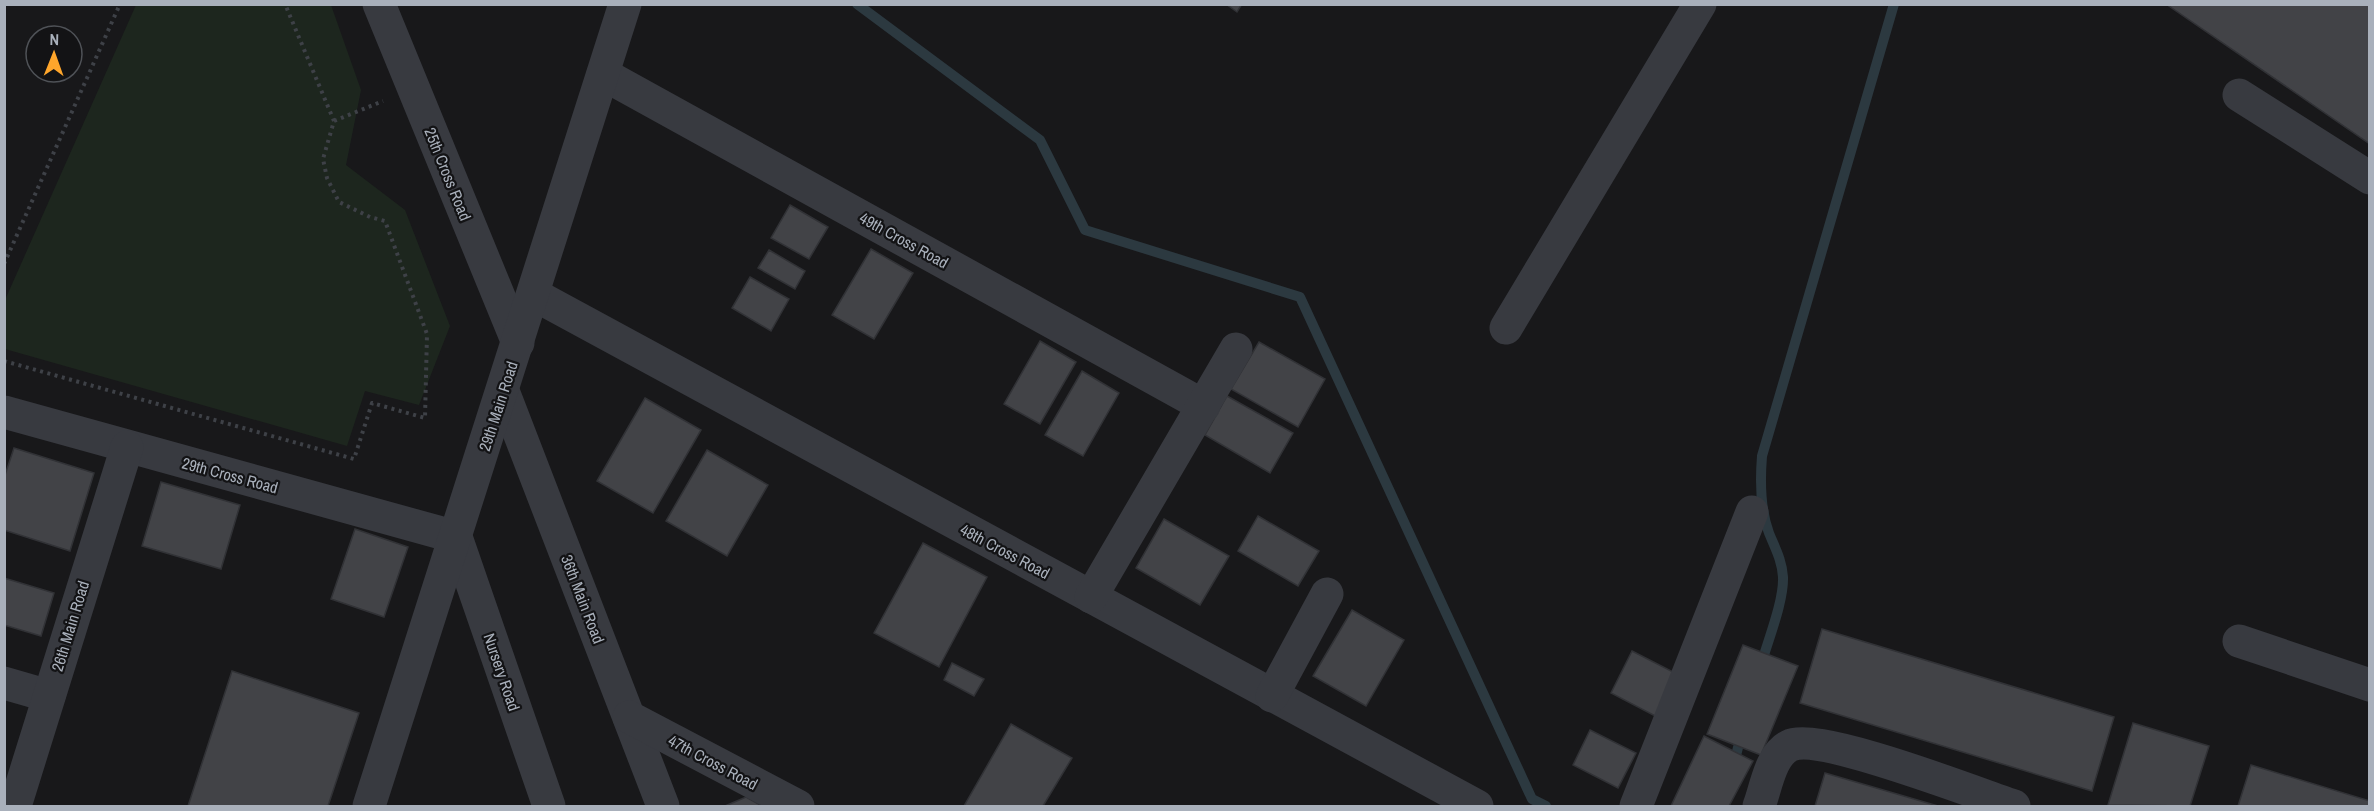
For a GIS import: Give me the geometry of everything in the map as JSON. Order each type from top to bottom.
[{"type":"street","name":"25th Cross Road","points":[[379,4],[518,343]]},
{"type":"street","name":"29th Main Road","points":[[369,807],[625,4]]},
{"type":"street","points":[[1506,328],[1700,4]]},
{"type":"street","name":"49th Cross Road","points":[[603,74],[1204,406]]},
{"type":"street","points":[[2239,95],[2370,178]]},
{"type":"street","name":"48th Cross Road","points":[[533,294],[1272,696],[1455,802]]},
{"type":"street","points":[[1091,597],[1236,350]]},
{"type":"street","name":"36th Main Road","points":[[503,391],[663,807]]},
{"type":"street","name":"29th Cross Road","points":[[4,412],[456,537]]},
{"type":"street","name":"26th Main Road","points":[[15,807],[127,447]]},
{"type":"street","points":[[1636,807],[1752,512]]},
{"type":"street","name":"Nursery Road","points":[[456,537],[549,807]]},
{"type":"street","points":[[1272,696],[1327,594]]},
{"type":"street","points":[[2239,641],[2370,685]]},
{"type":"street","points":[[4,683],[49,696]]},
{"type":"street","name":"47th Cross Road","points":[[629,717],[798,807]]},
{"type":"street","points":[[1759,807],[1777,757],[1786,747],[1797,742],[1856,752],[2014,807]]},
{"type":"path","points":[[4,264],[120,4]]},
{"type":"path","points":[[4,361],[354,459],[372,403],[425,418],[427,334],[385,220],[370,217],[339,202],[327,178],[323,159],[333,121],[285,4]]},
{"type":"path","points":[[333,121],[414,89]]},
{"type":"shaded area","points":[[136,5],[331,5],[361,90],[346,165],[405,210],[450,326],[419,405],[365,391],[347,446],[5,349],[5,300]]},
{"type":"building","points":[[1226,4],[1242,4],[1237,12]]},
{"type":"building","points":[[2166,4],[2370,4],[2370,144]]},
{"type":"building","points":[[790,205],[828,227],[809,259],[771,238]]},
{"type":"building","points":[[871,249],[913,273],[874,339],[832,315]]},
{"type":"building","points":[[769,250],[805,271],[795,289],[758,268]]},
{"type":"building","points":[[750,277],[789,299],[771,331],[732,308]]},
{"type":"building","points":[[1040,341],[1076,362],[1040,424],[1004,404]]},
{"type":"building","points":[[1259,342],[1325,379],[1298,427],[1231,389]]},
{"type":"building","points":[[1082,371],[1119,393],[1083,456],[1045,435]]},
{"type":"building","points":[[1227,396],[1293,433],[1270,473],[1205,435]]},
{"type":"building","points":[[645,398],[701,430],[653,513],[597,481]]},
{"type":"building","points":[[14,448],[94,473],[70,551],[4,530],[4,478]]},
{"type":"building","points":[[707,450],[768,485],[727,556],[666,521]]},
{"type":"building","points":[[161,482],[240,505],[221,569],[142,546]]},
{"type":"building","points":[[1258,516],[1319,551],[1298,586],[1238,551]]},
{"type":"building","points":[[1164,519],[1229,556],[1200,605],[1136,568]]},
{"type":"building","points":[[355,529],[408,547],[384,617],[331,599]]},
{"type":"building","points":[[923,543],[987,577],[939,667],[874,633]]},
{"type":"building","points":[[4,578],[54,593],[41,636],[4,625]]},
{"type":"building","points":[[1352,610],[1404,640],[1366,706],[1313,676]]},
{"type":"building","points":[[1822,629],[2114,717],[2092,791],[1800,703]]},
{"type":"building","points":[[1743,645],[1798,666],[1761,755],[1707,734]]},
{"type":"building","points":[[1632,651],[1681,676],[1659,718],[1611,693]]},
{"type":"building","points":[[952,663],[984,679],[974,696],[944,680]]},
{"type":"building","points":[[232,671],[359,713],[328,806],[188,806]]},
{"type":"building","points":[[2133,723],[2209,746],[2190,806],[2108,805]]},
{"type":"building","points":[[1011,724],[1072,758],[1043,806],[964,806]]},
{"type":"building","points":[[1590,730],[1636,753],[1618,788],[1573,765]]},
{"type":"building","points":[[1704,736],[1753,761],[1729,806],[1671,806]]},
{"type":"building","points":[[2251,765],[2370,801],[2370,806],[2238,806]]},
{"type":"building","points":[[1825,773],[1938,806],[1815,806]]},
{"type":"building","points":[[746,797],[762,806],[725,806]]},
{"type":"waterway","points":[[857,4],[1040,140],[1085,230],[1300,297],[1532,799],[1546,806]]},
{"type":"waterway","points":[[1761,665],[1783,587],[1780,560],[1769,533],[1762,505],[1762,456],[1894,4]]},
{"type":"waterway","points":[[1733,767],[1742,732]]}]
